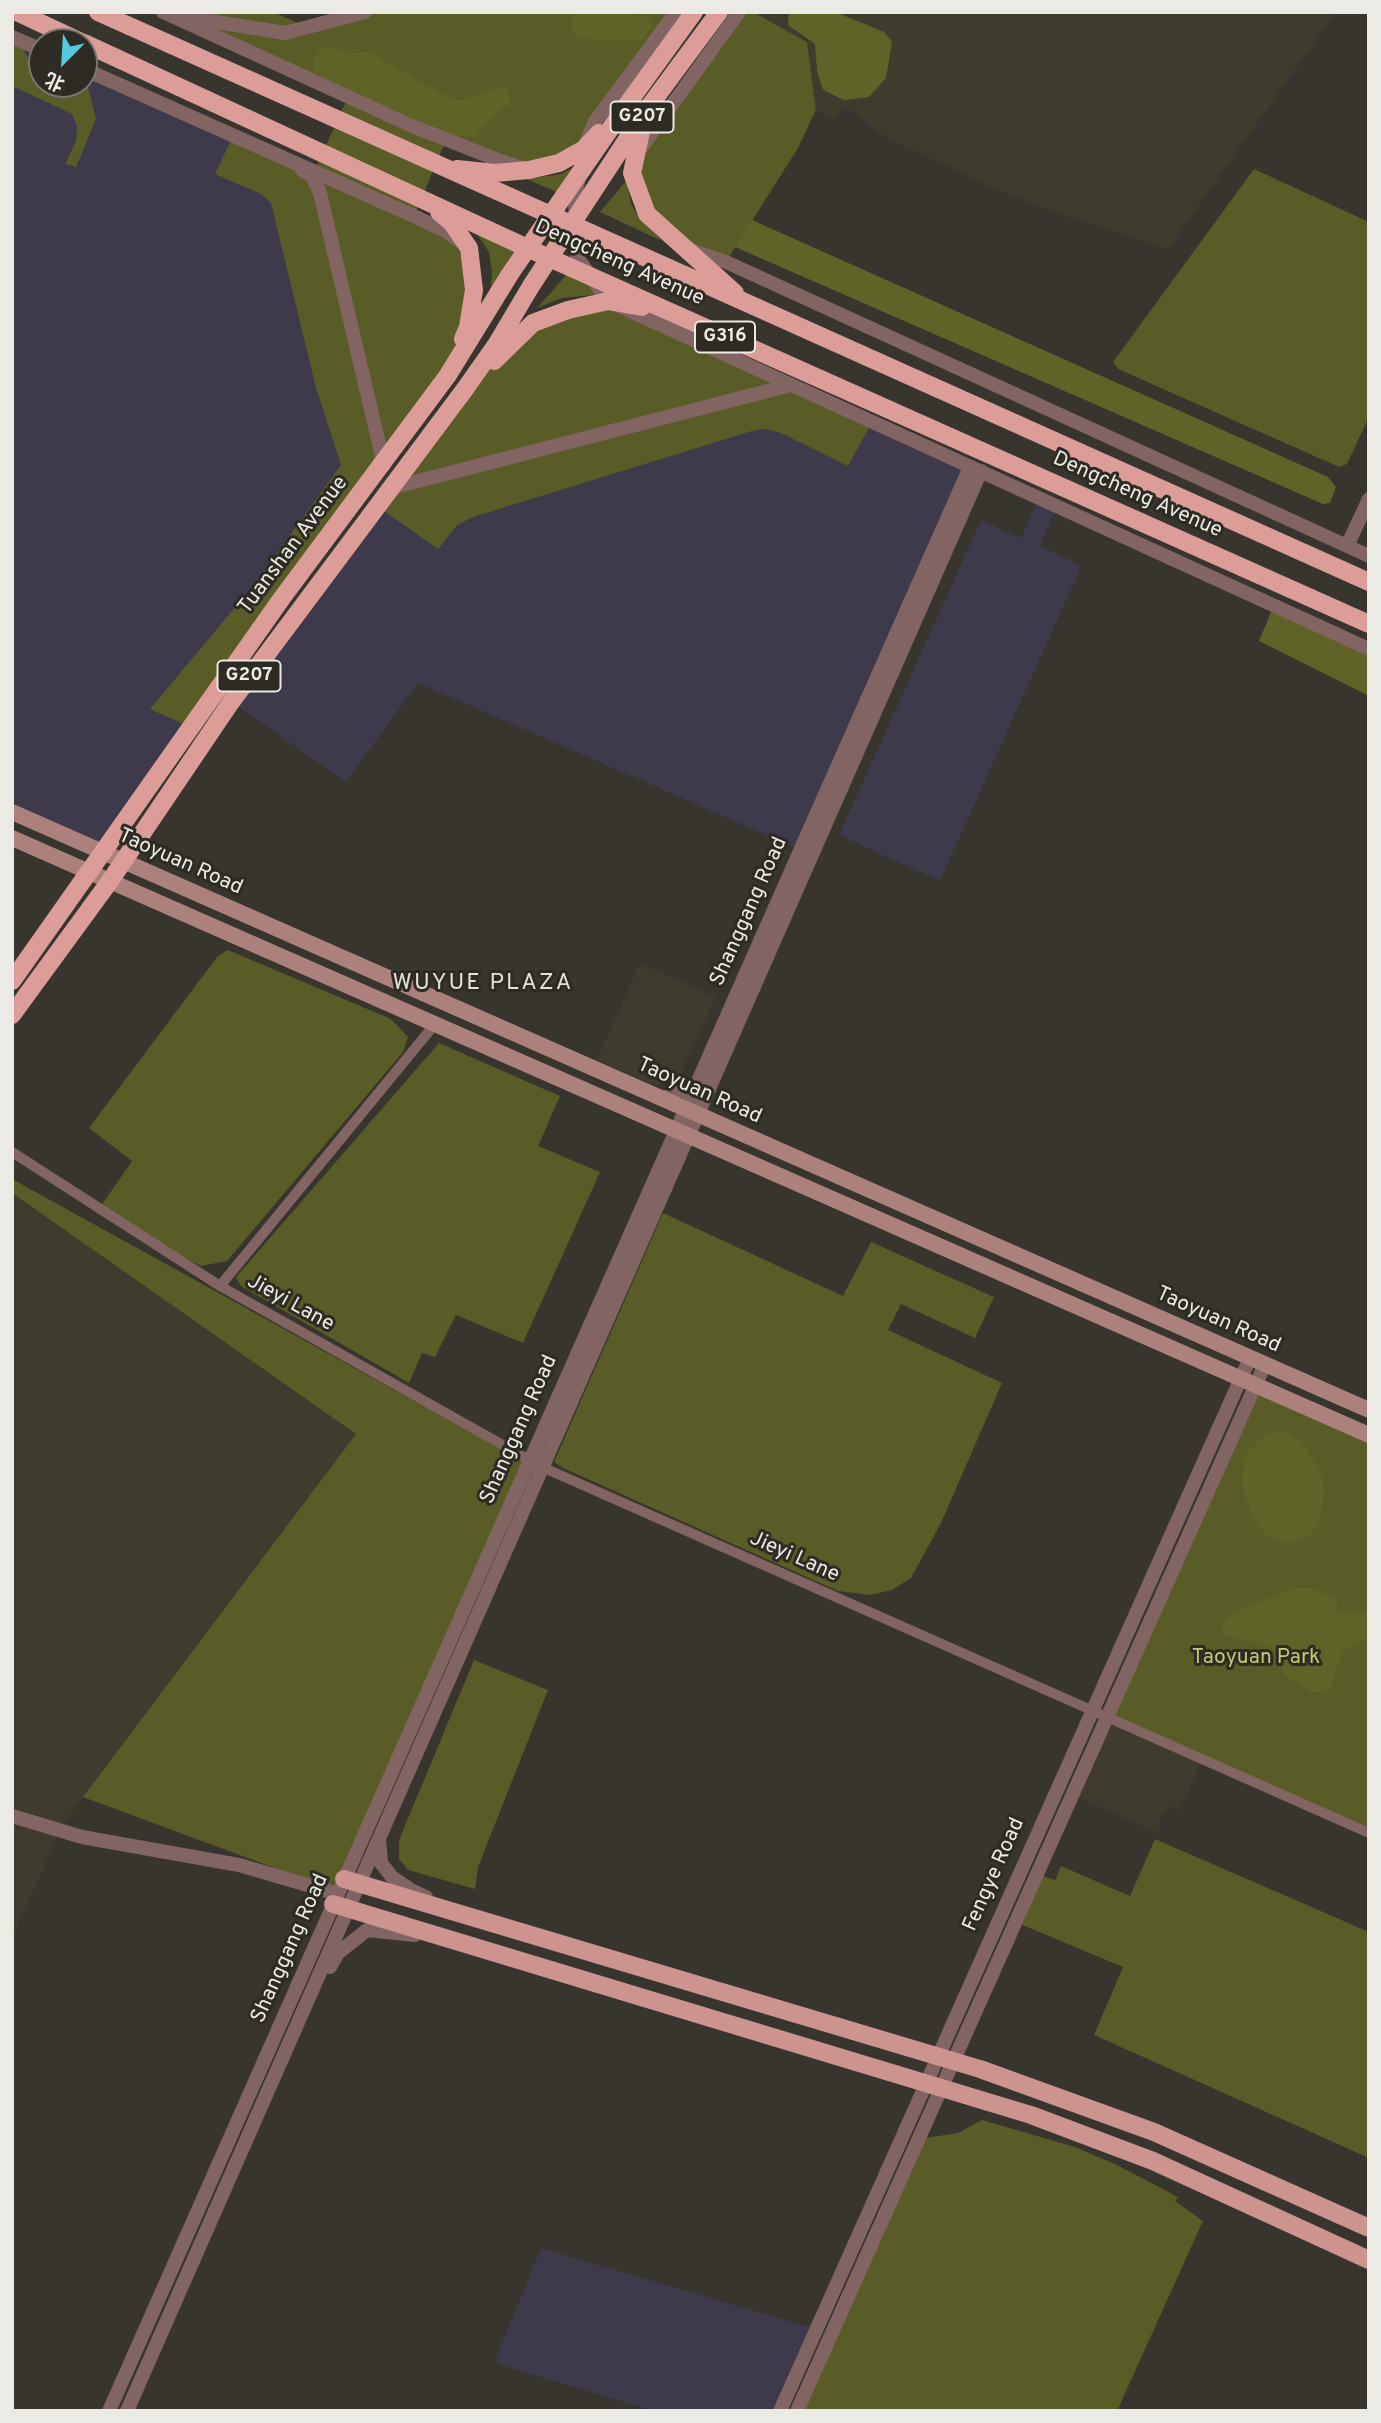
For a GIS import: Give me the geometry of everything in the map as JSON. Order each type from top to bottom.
[{"type":"highway","name":"Dengcheng Avenue","points":[[17,12],[51,28]]},
{"type":"highway","name":"Dengcheng Avenue","points":[[98,12],[1369,582]]},
{"type":"highway","name":"G207","points":[[626,106],[694,12]]},
{"type":"highway","name":"G207","points":[[571,226],[645,112],[719,12]]},
{"type":"highway","name":"Dengcheng Avenue","points":[[98,50],[549,258],[1369,624]]},
{"type":"highway","points":[[443,168],[495,173],[529,170],[559,163],[584,149],[626,106]]},
{"type":"highway","name":"Tuanshan Avenue","points":[[12,981],[282,598],[384,465],[444,380],[528,248],[626,106]]},
{"type":"highway","points":[[645,112],[632,173],[647,214],[751,307]]},
{"type":"highway","points":[[425,201],[451,222],[469,248],[474,290],[468,327],[444,380]]},
{"type":"highway","name":"Tuanshan Avenue","points":[[12,1015],[110,881],[230,702],[466,388],[571,226]]},
{"type":"highway","points":[[466,388],[533,323],[568,310],[608,301],[670,312]]},
{"type":"main road","name":"Taoyuan Road","points":[[12,812],[1369,1410]]},
{"type":"main road","name":"Taoyuan Road","points":[[12,838],[1369,1434]]},
{"type":"main road","points":[[344,1894],[479,1919],[945,2059],[1154,2132],[1369,2228]]},
{"type":"main road","points":[[344,1894],[466,1944],[1031,2115],[1153,2161],[1369,2260]]},
{"type":"street","points":[[165,13],[285,33],[365,12]]},
{"type":"street","points":[[676,12],[594,124],[584,149],[575,198],[577,257],[608,301],[1369,649]]},
{"type":"street","points":[[635,156],[739,12]]},
{"type":"street","points":[[165,13],[410,125],[529,170]]},
{"type":"street","points":[[98,75],[436,227],[469,248]]},
{"type":"street","points":[[283,158],[312,176],[320,193],[384,465]]},
{"type":"street","points":[[682,248],[726,262],[1369,556]]},
{"type":"street","points":[[391,488],[790,385]]},
{"type":"street","name":"Shanggang Road","points":[[109,2411],[536,1464],[975,469]]},
{"type":"street","points":[[1347,546],[1369,499]]},
{"type":"street","name":"Jieyi Lane","points":[[220,1286],[435,1024]]},
{"type":"street","points":[[662,1099],[702,1088],[720,1124]]},
{"type":"street","points":[[655,1121],[673,1155],[710,1145]]},
{"type":"street","name":"Jieyi Lane","points":[[12,1152],[220,1286],[536,1464],[1369,1833]]},
{"type":"street","name":"Fengye Road","points":[[945,2059],[1092,1711],[1257,1361]]},
{"type":"street","name":"Fengye Road","points":[[780,2411],[1106,1717],[1248,1381]]},
{"type":"street","name":"Shanggang Road","points":[[127,2411],[296,2026],[344,1894],[379,1838],[536,1464]]},
{"type":"street","points":[[12,1816],[82,1837],[239,1864],[344,1894]]},
{"type":"street","points":[[379,1838],[381,1863],[392,1877],[411,1890],[479,1919]]},
{"type":"street","points":[[296,2026],[338,1953],[367,1930],[466,1944]]},
{"type":"street","name":"Fengye Road","points":[[797,2411],[932,2087]]},
{"type":"shaded area","points":[[753,12],[1336,12],[1168,249],[1065,216],[1000,191],[889,139],[844,106],[834,119],[816,110],[807,42]]},
{"type":"shaded area","points":[[12,37],[28,44],[28,98],[98,98],[98,75],[283,158],[384,465],[104,852],[12,812]]},
{"type":"shaded area","points":[[791,385],[970,467],[801,850],[418,683],[346,782],[231,702],[391,488]]},
{"type":"shaded area","points":[[1039,498],[1057,506],[1040,546],[1082,565],[940,881],[839,835],[981,520],[1021,538]]},
{"type":"shaded area","points":[[640,963],[716,997],[681,1073],[667,1082],[654,1085],[597,1060]]},
{"type":"shaded area","points":[[12,1193],[356,1434],[64,1823],[12,1938]]},
{"type":"shaded area","points":[[1106,1717],[1202,1760],[1180,1811],[1169,1806],[1159,1820],[1162,1823],[1158,1833],[1072,1795]]},
{"type":"shaded area","points":[[541,2248],[816,2329],[780,2411],[654,2411],[507,2367],[495,2360]]},
{"type":"green space","points":[[163,12],[273,12],[307,27],[365,12],[676,12],[584,149],[529,170],[446,140],[414,216],[469,248],[474,290],[448,375],[190,727],[150,709],[253,586],[341,465],[316,388],[271,203],[261,194],[215,174],[233,136],[312,176],[348,97]]},
{"type":"green space","points":[[578,12],[616,12],[648,17],[652,27],[642,40],[610,41],[575,36],[571,20]]},
{"type":"green space","points":[[739,12],[753,12],[807,42],[816,110],[798,148],[726,262],[683,248],[647,214],[635,156]]},
{"type":"green space","points":[[789,12],[835,12],[884,32],[892,42],[886,78],[869,97],[844,100],[823,90],[817,71],[815,44],[788,25]]},
{"type":"green space","points":[[12,37],[27,43],[24,52],[28,57],[28,93],[12,86]]},
{"type":"green space","points":[[330,47],[353,53],[374,51],[375,55],[411,77],[455,100],[469,99],[498,87],[507,89],[509,105],[500,109],[475,137],[455,136],[330,82],[313,71],[313,61],[319,50]]},
{"type":"green space","points":[[38,98],[91,98],[96,119],[76,167],[65,164],[76,141],[77,127],[72,114]]},
{"type":"green space","points":[[583,162],[559,193],[526,179],[561,174]]},
{"type":"green space","points":[[1254,169],[1369,222],[1369,417],[1347,464],[1339,467],[1118,369],[1113,362]]},
{"type":"green space","points":[[627,180],[631,204],[639,217],[662,241],[600,212]]},
{"type":"green space","points":[[752,220],[1328,477],[1336,487],[1330,503],[1323,504],[735,247]]},
{"type":"green space","points":[[473,228],[520,252],[490,295],[492,272],[489,252]]},
{"type":"green space","points":[[568,273],[612,293],[562,298],[537,308]]},
{"type":"green space","points":[[608,301],[872,422],[848,466],[779,432],[764,429],[752,431],[473,517],[457,525],[438,549],[377,506],[465,389],[533,323]]},
{"type":"green space","points":[[1274,605],[1369,649],[1369,696],[1259,641]]},
{"type":"green space","points":[[228,950],[391,1019],[408,1037],[403,1052],[227,1261],[201,1266],[96,1213],[132,1161],[89,1128],[218,956]]},
{"type":"green space","points":[[439,1043],[560,1096],[538,1146],[600,1172],[523,1343],[456,1315],[435,1357],[422,1353],[409,1383],[241,1286],[236,1277]]},
{"type":"green space","points":[[12,1179],[534,1467],[345,1894],[83,1797],[356,1434],[12,1193]]},
{"type":"green space","points":[[663,1213],[843,1296],[871,1242],[994,1297],[975,1338],[901,1304],[888,1330],[1002,1383],[941,1523],[911,1578],[892,1590],[870,1595],[838,1591],[554,1462]]},
{"type":"green space","name":"Taoyuan Park","points":[[1255,1384],[1369,1435],[1369,1833],[1106,1717]]},
{"type":"green space","points":[[1284,1431],[1301,1441],[1320,1470],[1324,1492],[1321,1517],[1311,1535],[1288,1543],[1265,1534],[1250,1510],[1242,1484],[1244,1456],[1265,1435]]},
{"type":"green space","points":[[1294,1588],[1310,1588],[1336,1598],[1337,1613],[1369,1612],[1369,1638],[1342,1651],[1331,1687],[1324,1692],[1311,1692],[1284,1674],[1278,1653],[1268,1645],[1224,1635],[1222,1624],[1231,1614]]},
{"type":"green space","points":[[474,1660],[548,1690],[478,1867],[475,1889],[408,1870],[399,1859],[399,1840]]},
{"type":"green space","points":[[1155,1839],[1369,1932],[1369,2158],[1094,2035],[1123,1967],[1020,1924],[1043,1876],[1055,1880],[1061,1866],[1130,1896]]},
{"type":"green space","points":[[982,2120],[1075,2147],[1117,2165],[1178,2197],[1175,2201],[1203,2221],[1117,2411],[797,2411],[926,2138],[958,2133]]},
{"type":"district","name":"WUYUE PLAZA","points":[[483,984]]}]
